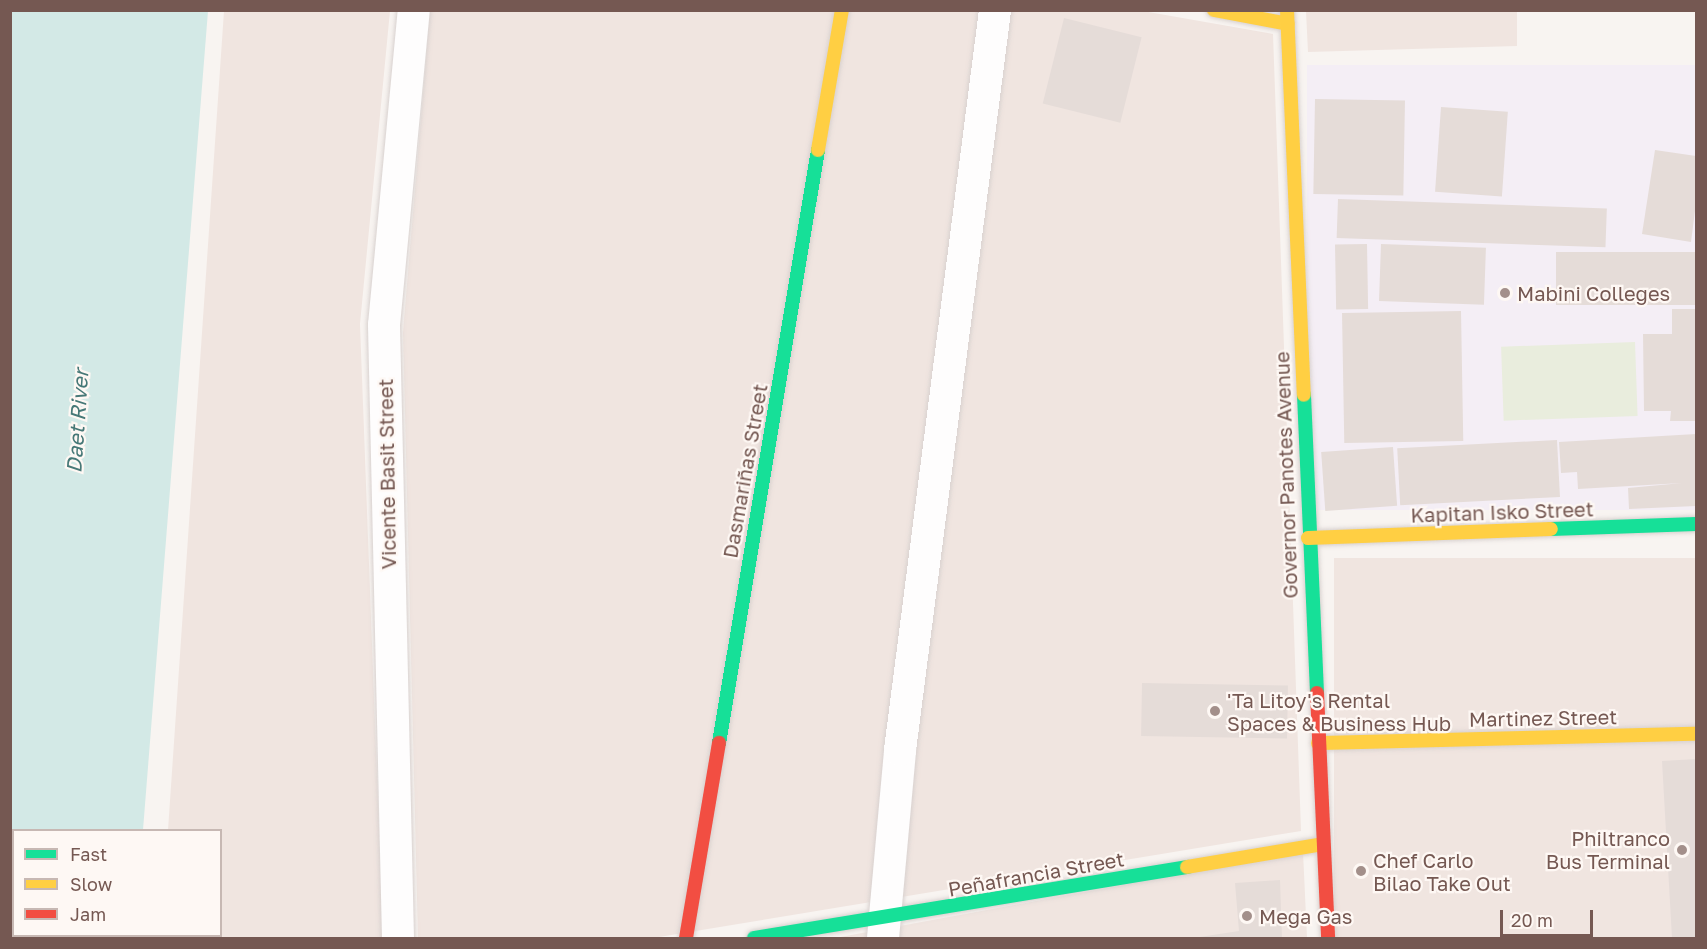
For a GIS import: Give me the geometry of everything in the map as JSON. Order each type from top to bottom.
[{"type":"street","name":"Vicente Basit Street","points":[[398,939],[384,325],[414,10]]},
{"type":"street","name":"Dasmariñas Street","points":[[686,939],[842,10]]},
{"type":"street","points":[[884,929],[900,750],[995,10]]},
{"type":"street","points":[[1214,10],[1288,17]]},
{"type":"street","name":"Governor Panotes Avenue","points":[[1288,17],[1308,538],[1328,939]]},
{"type":"street","name":"Kapitan Isko Street","points":[[1308,538],[1696,524]]},
{"type":"street","name":"Martinez Street","points":[[1318,743],[1696,734]]},
{"type":"street","name":"Peñafrancia Street","points":[[754,939],[884,929],[1323,843]]},
{"type":"shaded area","points":[[1137,10],[1273,34],[1301,831],[653,938],[418,938],[403,332],[430,11]]},
{"type":"shaded area","points":[[224,11],[390,11],[360,324],[383,938],[161,938],[222,937],[222,829],[168,829]]},
{"type":"shaded area","points":[[1306,11],[1517,11],[1517,46],[1308,52]]},
{"type":"shaded area","name":"Mabini Colleges","points":[[1307,65],[1696,65],[1696,510],[1307,510]]},
{"type":"shaded area","points":[[1334,558],[1696,558],[1696,938],[1334,938]]},
{"type":"shaded area","points":[[1303,852],[1307,938],[835,938]]},
{"type":"green space","points":[[1635,342],[1638,416],[1504,421],[1501,347]]},
{"type":"water","name":"Daet River","points":[[10,11],[208,11],[143,829],[12,829],[12,937],[134,937],[11,938]]},
{"type":"building","points":[[1064,18],[1142,37],[1120,123],[1043,103]]},
{"type":"building","points":[[1315,99],[1405,101],[1403,196],[1313,194]]},
{"type":"building","points":[[1441,107],[1508,112],[1502,196],[1435,192]]},
{"type":"building","points":[[1655,150],[1696,156],[1696,203],[1691,242],[1642,234]]},
{"type":"building","points":[[1338,199],[1607,208],[1605,247],[1337,238]]},
{"type":"building","points":[[1367,244],[1368,309],[1336,310],[1335,245]]},
{"type":"building","points":[[1381,244],[1486,248],[1484,305],[1379,301]]},
{"type":"building","points":[[1556,252],[1696,252],[1696,305],[1556,305]]},
{"type":"building","points":[[1672,309],[1696,309],[1696,421],[1670,421],[1671,411],[1644,411],[1643,334],[1672,334]]},
{"type":"building","points":[[1461,311],[1463,441],[1344,443],[1342,313]]},
{"type":"building","points":[[1696,434],[1696,506],[1629,509],[1628,488],[1682,483],[1578,489],[1577,472],[1561,473],[1559,442]]},
{"type":"building","points":[[1557,440],[1560,497],[1400,505],[1397,448]]},
{"type":"building","points":[[1393,447],[1397,506],[1325,511],[1321,452]]},
{"type":"building","name":"'Ta Litoy's Rental Spaces & Business Hub","points":[[1142,683],[1288,686],[1287,739],[1141,736]]},
{"type":"building","name":"Philtranco Bus Terminal","points":[[1696,759],[1696,938],[1672,938],[1662,761]]},
{"type":"building","points":[[1280,880],[1282,938],[1193,938],[1239,931],[1235,883]]},
{"type":"traffic: fast","points":[[719,743],[818,150]]},
{"type":"traffic: fast","points":[[1304,395],[1317,693]]},
{"type":"traffic: fast","points":[[1551,529],[1696,524]]},
{"type":"traffic: fast","points":[[754,938],[1187,867]]},
{"type":"traffic: slow","points":[[818,150],[842,10]]},
{"type":"traffic: slow","points":[[1214,10],[1288,24]]},
{"type":"traffic: slow","points":[[1287,10],[1304,395]]},
{"type":"traffic: slow","points":[[1308,538],[1551,529]]},
{"type":"traffic: slow","points":[[1318,743],[1696,734]]},
{"type":"traffic: slow","points":[[1187,867],[1323,844]]},
{"type":"traffic: jam","points":[[1317,693],[1328,938]]},
{"type":"traffic: jam","points":[[686,938],[719,743]]},
{"type":"place","name":"Mabini Colleges","points":[[1505,293]]},
{"type":"place","name":"'Ta Litoy's Rental Spaces & Business Hub","points":[[1215,711]]},
{"type":"place","name":"Philtranco Bus Terminal","points":[[1682,850]]},
{"type":"place","name":"Chef Carlo Bilao Take Out","points":[[1361,871]]},
{"type":"place","name":"Mega Gas","points":[[1247,916]]}]
